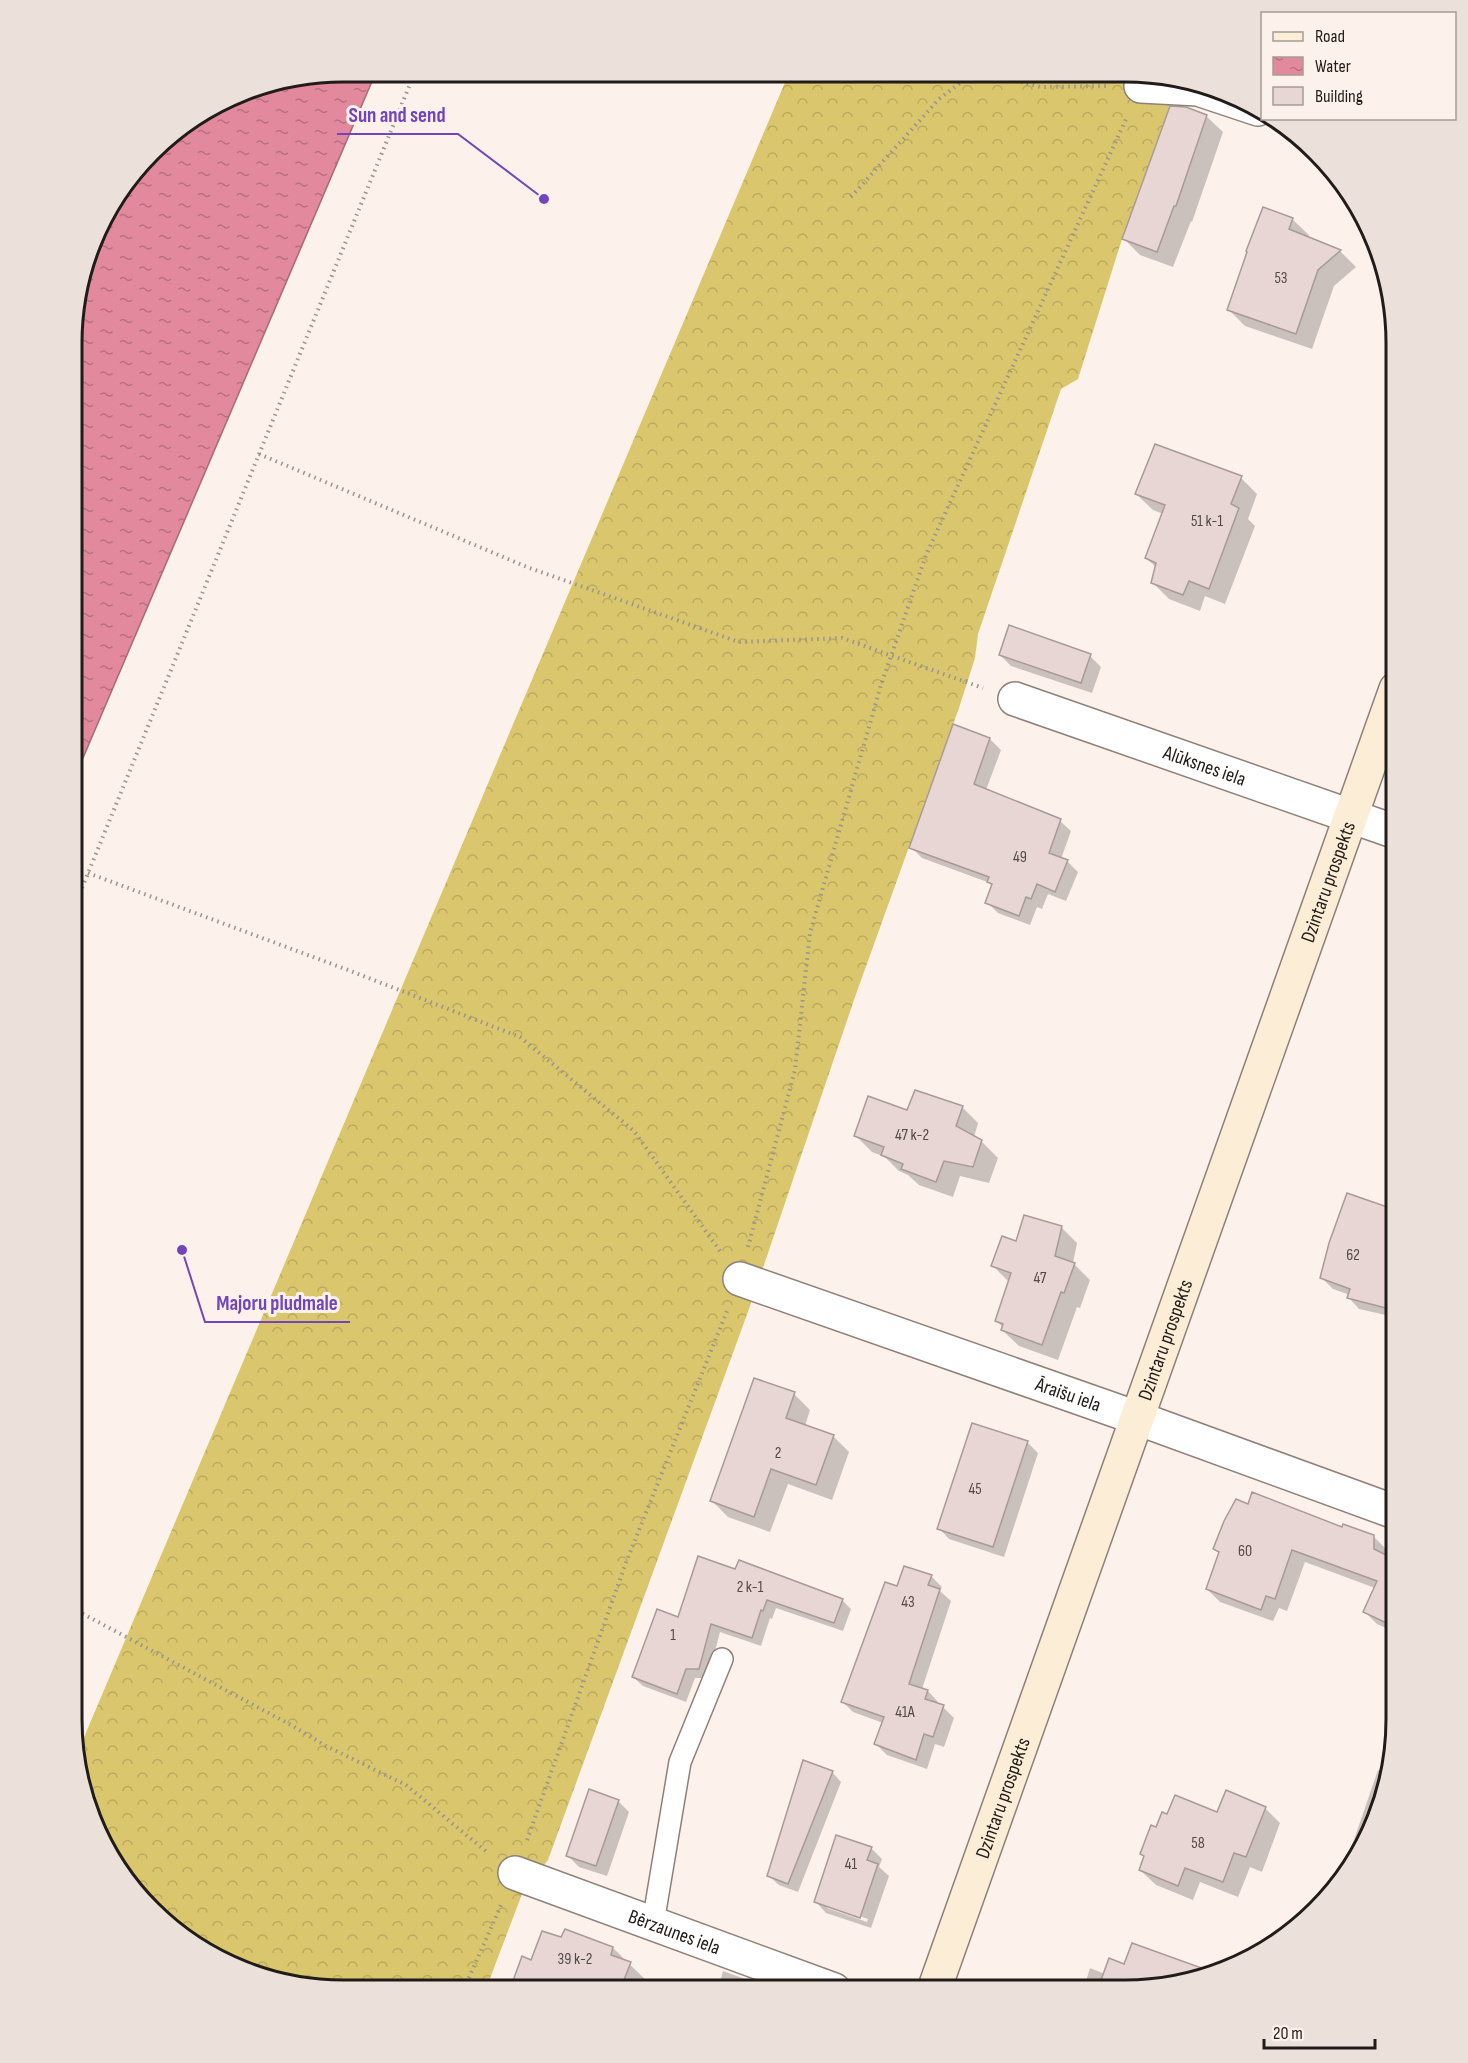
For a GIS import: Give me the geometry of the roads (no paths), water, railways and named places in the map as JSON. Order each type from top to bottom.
[{"type":"street","points":[[1141,86],[1175,88]]},
{"type":"street","name":"Alūksnes iela","points":[[1015,699],[1386,829]]},
{"type":"street","name":"Dzintaru prospekts","points":[[938,1980],[1386,717]]},
{"type":"street","name":"Āraišu iela","points":[[740,1279],[1137,1418],[1386,1509]]},
{"type":"street","name":"Bērzaunes iela","points":[[515,1873],[807,1980]]},
{"type":"lane","points":[[653,1923],[680,1762],[722,1659]]},
{"type":"water","points":[[372,82],[82,760],[82,343],[91,276],[102,243],[126,198],[147,171],[184,136],[213,117],[243,102],[276,91],[326,83]]},
{"type":"place","name":"Sun and send","points":[[544,199]]},
{"type":"place","name":"Majoru pludmale","points":[[182,1250]]}]
